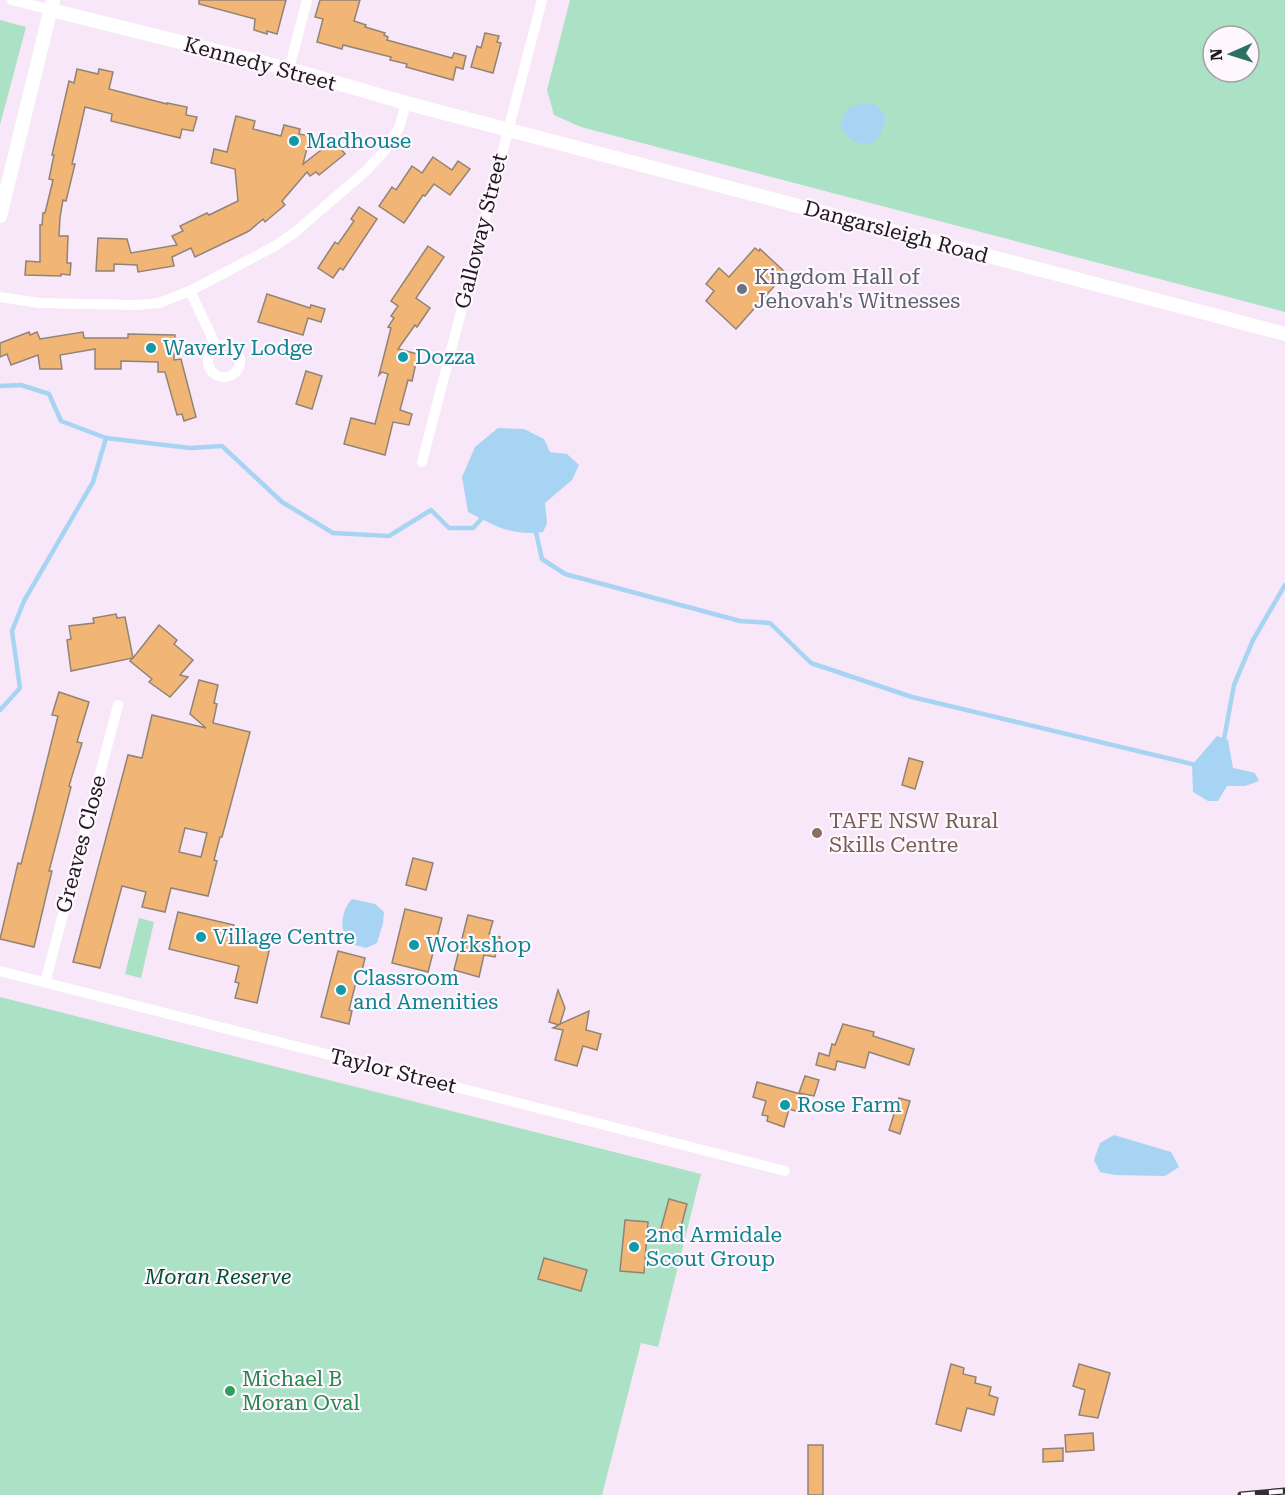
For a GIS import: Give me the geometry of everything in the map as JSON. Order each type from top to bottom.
[{"type":"street","name":"Kennedy Street","points":[[12,0],[52,5],[508,129]]},
{"type":"street","points":[[290,69],[307,0]]},
{"type":"street","name":"Galloway Street","points":[[422,462],[542,0]]},
{"type":"street","points":[[0,216],[52,5]]},
{"type":"street","points":[[0,297],[39,303],[136,305],[159,303],[190,291],[275,246],[367,170],[385,150],[399,128],[406,103]]},
{"type":"street","name":"Dangarsleigh Road","points":[[508,129],[1285,334]]},
{"type":"street","points":[[190,291],[217,348]]},
{"type":"street","name":"Greaves Close","points":[[45,983],[118,705]]},
{"type":"street","name":"Taylor Street","points":[[0,971],[785,1171]]},
{"type":"green space","points":[[570,0],[1285,0],[1285,312],[581,127],[554,115],[547,90]]},
{"type":"green space","points":[[0,20],[26,27],[0,125]]},
{"type":"green space","points":[[139,918],[154,922],[141,978],[125,974]]},
{"type":"green space","name":"Moran Reserve","points":[[0,997],[701,1174],[658,1347],[641,1343],[602,1495],[0,1495]]},
{"type":"water","points":[[871,103],[882,111],[884,125],[875,142],[858,143],[846,135],[840,124],[847,109]]},
{"type":"water","points":[[498,428],[524,429],[544,439],[550,452],[567,454],[579,465],[572,480],[545,503],[547,523],[543,532],[512,531],[495,526],[468,512],[462,477],[475,447]]},
{"type":"water","points":[[1217,736],[1228,740],[1233,768],[1255,773],[1259,781],[1245,786],[1227,786],[1218,801],[1208,801],[1193,792],[1192,765]]},
{"type":"water","points":[[352,899],[375,904],[384,912],[377,943],[366,948],[348,943],[343,932],[342,920],[345,909]]},
{"type":"water","points":[[1114,1135],[1171,1152],[1179,1167],[1165,1176],[1115,1175],[1100,1172],[1094,1160],[1100,1143]]},
{"type":"building","points":[[199,0],[286,0],[277,34],[267,31],[267,34],[254,30],[255,19],[199,4]]},
{"type":"building","points":[[320,0],[360,0],[354,21],[385,33],[387,40],[452,58],[454,53],[466,56],[463,69],[456,67],[453,80],[406,67],[407,64],[390,60],[391,57],[343,45],[342,49],[317,42],[323,19],[315,17]]},
{"type":"building","points":[[485,33],[499,36],[497,42],[501,43],[493,73],[471,67],[477,46],[481,48]]},
{"type":"building","points":[[77,69],[98,74],[99,69],[113,72],[109,89],[187,107],[186,115],[197,117],[193,131],[182,129],[180,138],[111,121],[112,114],[85,107],[72,164],[75,164],[60,217],[59,236],[68,236],[67,263],[71,263],[70,275],[25,275],[26,261],[40,262],[40,225],[42,225],[43,213],[45,213],[53,180],[49,179],[54,155],[52,155],[69,81],[74,83]]},
{"type":"building","points":[[236,116],[255,121],[253,129],[281,136],[284,125],[300,129],[299,134],[310,136],[303,164],[334,140],[345,154],[319,175],[316,172],[310,176],[307,172],[282,201],[285,205],[265,222],[263,219],[249,231],[195,257],[191,248],[172,257],[174,266],[138,272],[137,265],[114,264],[114,271],[96,271],[98,238],[127,239],[131,253],[177,245],[172,236],[183,231],[180,226],[238,201],[235,169],[211,163],[214,149],[227,152]]},
{"type":"building","points":[[433,157],[452,170],[458,161],[470,169],[450,195],[434,184],[425,196],[423,195],[404,223],[379,206],[392,187],[396,190],[412,166],[422,173]]},
{"type":"building","points":[[359,207],[377,219],[343,270],[340,268],[333,278],[318,268],[335,242],[338,244],[354,221],[351,219]]},
{"type":"building","points":[[428,246],[444,257],[416,298],[430,308],[398,349],[418,354],[412,381],[408,380],[400,410],[412,414],[409,425],[393,422],[385,455],[344,444],[351,418],[375,424],[388,374],[382,372],[379,375],[391,328],[388,327],[394,318],[391,316],[398,306],[391,301]]},
{"type":"building","name":"Kingdom Hall of Jehovah's Witnesses","points":[[755,248],[759,251],[760,249],[786,273],[736,329],[706,301],[714,291],[706,284],[719,268],[729,277]]},
{"type":"building","points":[[267,294],[310,308],[311,305],[325,309],[321,322],[308,318],[303,335],[258,322]]},
{"type":"building","points":[[29,332],[30,335],[37,332],[40,339],[83,332],[84,338],[128,338],[128,334],[175,335],[174,360],[181,359],[196,417],[184,421],[182,414],[177,415],[165,372],[158,372],[158,362],[121,361],[121,369],[95,369],[95,349],[60,355],[62,369],[40,369],[38,355],[11,365],[7,354],[0,357],[0,343]]},
{"type":"building","points":[[306,371],[322,376],[312,409],[296,404]]},
{"type":"building","points":[[116,614],[117,618],[125,617],[133,658],[159,625],[177,640],[174,644],[193,660],[180,675],[188,677],[170,697],[149,682],[152,679],[130,661],[132,658],[71,671],[67,640],[71,639],[69,626],[94,623],[93,618]]},
{"type":"building","points":[[199,680],[218,685],[213,723],[250,732],[214,860],[217,861],[208,896],[171,888],[165,912],[142,907],[146,892],[122,886],[100,968],[73,962],[128,755],[142,758],[152,715],[206,728],[190,714]],"holes":[[[185,828],[207,833],[201,857],[179,852]]]},
{"type":"building","points":[[59,692],[89,702],[77,742],[82,743],[69,786],[71,787],[49,871],[52,871],[34,947],[0,939],[58,716],[52,715]]},
{"type":"building","points":[[909,758],[923,762],[915,789],[902,785]]},
{"type":"building","points":[[413,858],[433,863],[426,890],[406,885]]},
{"type":"building","name":"Workshop","points":[[405,909],[442,918],[428,972],[392,963]]},
{"type":"building","points":[[178,912],[234,925],[233,928],[272,938],[257,1003],[235,998],[239,983],[235,982],[239,966],[169,949]]},
{"type":"building","points":[[468,915],[493,921],[489,934],[500,937],[495,957],[484,955],[479,977],[454,970]]},
{"type":"building","name":"Classroom and Amenities","points":[[338,951],[365,958],[362,971],[359,970],[349,1010],[352,1011],[349,1024],[321,1017]]},
{"type":"building","points":[[558,990],[565,1008],[560,1024],[589,1011],[586,1030],[601,1034],[597,1050],[583,1046],[577,1066],[555,1060],[563,1030],[553,1028],[559,1025],[549,1022]]},
{"type":"building","points":[[843,1024],[874,1032],[873,1036],[914,1049],[909,1065],[869,1052],[865,1068],[837,1061],[835,1070],[816,1065],[819,1053],[829,1056],[832,1044],[835,1045]]},
{"type":"building","points":[[805,1076],[819,1080],[814,1096],[799,1093]]},
{"type":"building","name":"Rose Farm","points":[[757,1082],[808,1096],[803,1113],[789,1109],[784,1127],[767,1121],[768,1116],[762,1115],[766,1101],[753,1097]]},
{"type":"building","points":[[899,1098],[910,1101],[900,1134],[889,1130]]},
{"type":"building","name":"2nd Armidale Scout Group","points":[[669,1199],[687,1204],[680,1231],[677,1231],[676,1236],[660,1232]]},
{"type":"building","name":"2nd Armidale Scout Group","points":[[625,1220],[648,1222],[644,1273],[620,1271]]},
{"type":"building","points":[[544,1258],[587,1270],[581,1291],[538,1279]]},
{"type":"building","points":[[951,1364],[964,1368],[963,1374],[976,1377],[975,1383],[991,1387],[989,1395],[998,1398],[994,1415],[967,1408],[961,1431],[936,1424]]},
{"type":"building","points":[[1079,1364],[1110,1373],[1098,1418],[1079,1415],[1085,1390],[1073,1386]]},
{"type":"building","points":[[1093,1433],[1094,1450],[1066,1452],[1065,1435]]},
{"type":"building","points":[[808,1445],[823,1445],[823,1495],[808,1495]]},
{"type":"building","points":[[1063,1448],[1063,1461],[1043,1462],[1043,1449]]},
{"type":"waterway","points":[[0,386],[21,385],[49,394],[61,421],[106,438],[190,448],[222,446],[282,502],[333,533],[389,536],[431,510],[449,528],[473,528],[485,515]]},
{"type":"waterway","points":[[0,710],[20,688],[12,631],[24,601],[93,482],[106,438]]},
{"type":"waterway","points":[[535,528],[542,559],[565,574],[740,621],[770,623],[811,663],[912,697],[1196,765]]},
{"type":"waterway","points":[[1221,744],[1224,739],[1234,685],[1253,640],[1285,585]]},
{"type":"railway","points":[[1241,1495],[1285,1491]]},
{"type":"place","name":"Madhouse","points":[[294,141]]},
{"type":"place","name":"Kingdom Hall of Jehovah's Witnesses","points":[[742,289]]},
{"type":"place","name":"Waverly Lodge","points":[[151,348]]},
{"type":"place","name":"Dozza","points":[[403,357]]},
{"type":"place","name":"TAFE NSW Rural Skills Centre","points":[[817,833]]},
{"type":"place","name":"Village Centre","points":[[201,937]]},
{"type":"place","name":"Workshop","points":[[414,945]]},
{"type":"place","name":"Classroom and Amenities","points":[[341,990]]},
{"type":"place","name":"Rose Farm","points":[[785,1105]]},
{"type":"place","name":"2nd Armidale Scout Group","points":[[634,1247]]},
{"type":"place","name":"Michael B Moran Oval","points":[[230,1391]]}]
